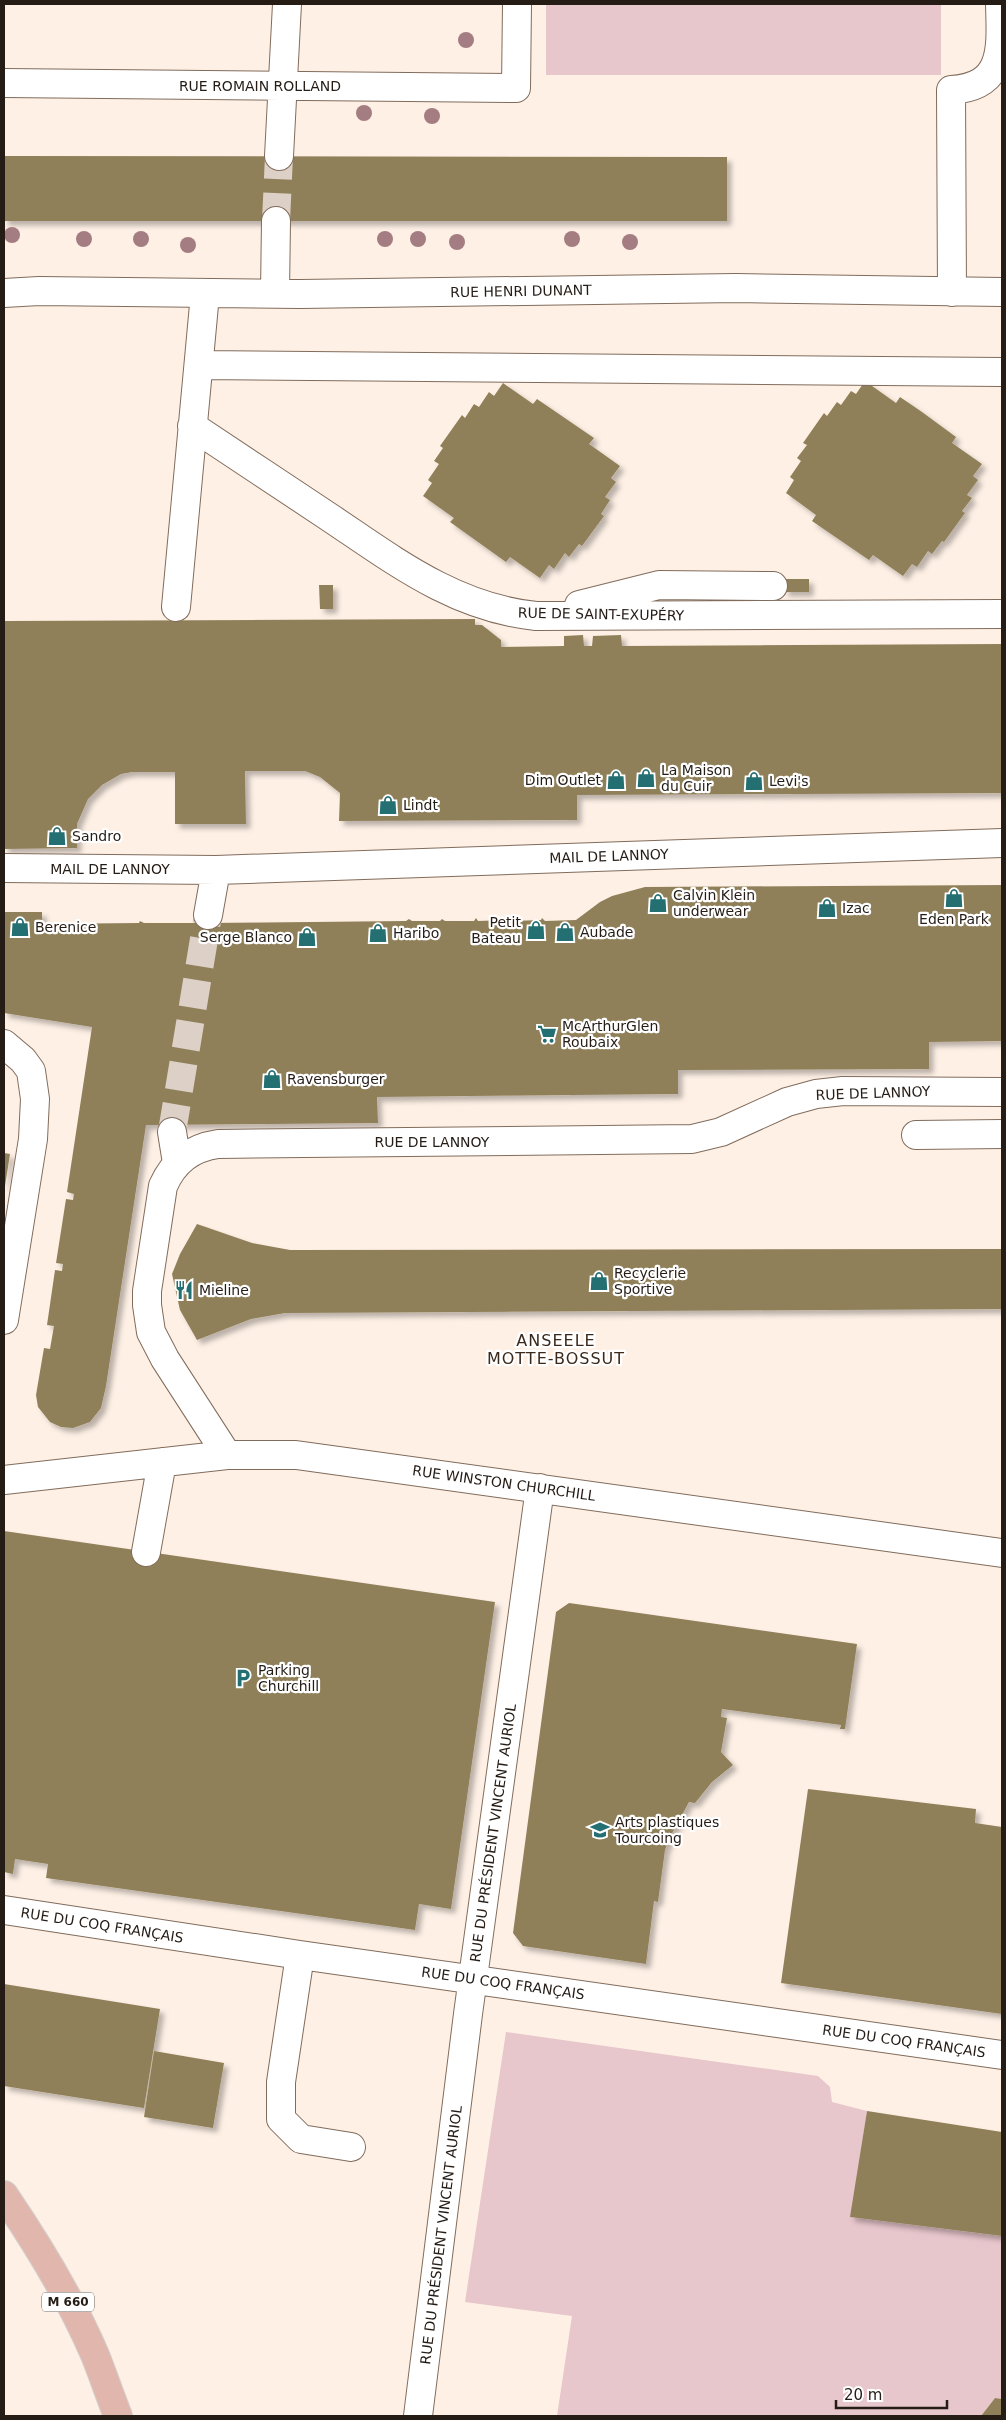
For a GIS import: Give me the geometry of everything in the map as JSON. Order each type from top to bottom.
[{"type":"main road","name":"M 660","points":[[4,2195],[45,2258],[81,2326],[95,2355],[118,2416]]},
{"type":"street","points":[[279,156],[286,4]]},
{"type":"street","name":"RUE ROMAIN ROLLAND","points":[[4,83],[516,88],[517,4]]},
{"type":"street","points":[[952,292],[951,90],[965,90],[980,83],[994,71],[1001,56],[1000,4]]},
{"type":"street","points":[[275,293],[276,222]]},
{"type":"street","name":"RUE HENRI DUNANT","points":[[4,283],[39,291]]},
{"type":"street","name":"RUE HENRI DUNANT","points":[[4,293],[39,291],[205,294],[736,288],[1002,292]]},
{"type":"street","points":[[176,607],[205,294]]},
{"type":"street","points":[[199,364],[1002,372]]},
{"type":"street","name":"RUE DE SAINT-EXUPÉRY","points":[[192,426],[427,581],[469,601],[493,609],[536,616],[1002,614]]},
{"type":"street","points":[[536,616],[659,585],[773,586]]},
{"type":"street","name":"MAIL DE LANNOY","points":[[4,868],[216,870],[1002,844]]},
{"type":"street","points":[[208,915],[216,870]]},
{"type":"street","points":[[4,1320],[32,1139],[35,1099],[31,1071],[24,1060],[8,1048]]},
{"type":"street","name":"RUE DE LANNOY","points":[[227,1455],[157,1346],[148,1320],[148,1291],[163,1186],[169,1173],[177,1163],[195,1150],[218,1144],[692,1139],[721,1132],[787,1102],[816,1094],[844,1091],[1002,1092]]},
{"type":"street","points":[[172,1132],[177,1163]]},
{"type":"street","points":[[916,1135],[1002,1134]]},
{"type":"street","name":"RUE WINSTON CHURCHILL","points":[[4,1480],[227,1455],[296,1455],[1002,1553]]},
{"type":"street","points":[[146,1552],[162,1462]]},
{"type":"street","name":"RUE DU PRÉSIDENT VINCENT AURIOL","points":[[418,2416],[474,1978],[540,1488]]},
{"type":"street","name":"RUE DU COQ FRANÇAIS","points":[[4,1910],[300,1955],[474,1978],[1002,2055]]},
{"type":"street","points":[[300,1955],[281,2082],[282,2119],[301,2139],[351,2147]]},
{"type":"shaded area","points":[[546,4],[941,4],[941,75],[546,75]]},
{"type":"shaded area","points":[[506,2032],[818,2076],[830,2087],[832,2102],[867,2111],[851,2217],[1002,2236],[1002,2399],[995,2398],[981,2416],[557,2416],[572,2316],[465,2302]]},
{"type":"building","points":[[4,156],[727,157],[727,221],[4,221]]},
{"type":"building","points":[[865,381],[896,403],[900,397],[922,412],[956,437],[952,443],[982,464],[973,476],[978,480],[967,495],[972,498],[962,511],[965,513],[944,542],[942,541],[932,554],[928,551],[917,567],[912,564],[903,576],[873,555],[869,560],[812,521],[816,515],[786,493],[794,480],[790,477],[801,461],[797,458],[807,445],[803,443],[824,413],[827,416],[837,402],[841,405],[851,391],[856,394]]},
{"type":"building","points":[[503,383],[533,404],[537,399],[594,438],[589,444],[620,466],[611,478],[616,482],[605,497],[610,500],[601,514],[604,516],[582,546],[579,544],[569,557],[565,553],[554,569],[549,565],[540,578],[510,557],[506,562],[450,522],[454,518],[423,496],[432,483],[428,480],[439,464],[434,461],[443,448],[440,446],[462,415],[465,418],[474,404],[479,407],[489,392],[494,396]]},
{"type":"building","points":[[784,579],[809,579],[809,592],[784,592]]},
{"type":"building","points":[[319,585],[333,585],[333,609],[320,609]]},
{"type":"building","points":[[475,619],[475,625],[482,625],[501,640],[501,647],[564,646],[564,636],[583,635],[584,646],[592,646],[593,636],[621,635],[622,646],[1002,644],[1002,793],[577,795],[577,820],[339,821],[340,793],[320,777],[305,771],[245,771],[246,824],[175,824],[175,772],[132,772],[121,774],[102,785],[88,799],[77,824],[77,848],[4,849],[5,621]]},
{"type":"building","points":[[1002,885],[1002,1041],[929,1042],[929,1069],[678,1070],[678,1094],[377,1097],[378,1123],[146,1125],[101,1408],[90,1422],[73,1428],[61,1427],[50,1422],[38,1407],[36,1395],[44,1348],[50,1349],[54,1326],[47,1325],[55,1270],[62,1271],[63,1264],[56,1263],[66,1199],[73,1200],[74,1194],[67,1192],[92,1027],[4,1013],[4,912],[42,912],[42,924],[139,923],[140,921],[144,923],[207,923],[406,921],[409,919],[412,921],[440,921],[442,919],[445,921],[474,921],[476,918],[478,921],[507,920],[509,918],[512,921],[541,920],[542,918],[545,921],[576,920],[600,902],[612,896],[645,887]]},
{"type":"building","points":[[4,1153],[10,1154],[5,1186],[4,1186]]},
{"type":"building","points":[[197,1224],[252,1243],[290,1250],[1002,1249],[1002,1309],[285,1313],[251,1319],[197,1340],[180,1310],[172,1274],[180,1254]]},
{"type":"building","name":"Parking Churchill","points":[[4,1531],[495,1602],[451,1909],[419,1904],[415,1930],[46,1878],[48,1864],[15,1859],[13,1874],[4,1872]]},
{"type":"building","points":[[569,1603],[857,1644],[845,1729],[840,1729],[841,1725],[722,1709],[721,1717],[727,1718],[721,1752],[733,1765],[712,1782],[695,1803],[689,1802],[670,1837],[665,1850],[658,1902],[654,1901],[646,1964],[523,1946],[513,1933],[556,1612]]},
{"type":"building","points":[[808,1789],[976,1809],[975,1823],[1002,1827],[1002,2014],[781,1983]]},
{"type":"building","points":[[4,1984],[160,2009],[144,2108],[4,2086]]},
{"type":"building","points":[[154,2051],[224,2063],[213,2128],[144,2117]]},
{"type":"building","points":[[867,2111],[1002,2132],[1002,2236],[850,2217]]},
{"type":"building","points":[[995,2398],[1002,2399],[1002,2416],[981,2416]]},
{"type":"tunnel","points":[[276,221],[279,156]]},
{"type":"tunnel","points":[[172,1132],[208,915]]},
{"type":"place","name":"La Maison du Cuir","points":[[646,778]]},
{"type":"place","name":"Dim Outlet","points":[[616,780]]},
{"type":"place","name":"Levi's","points":[[754,781]]},
{"type":"place","name":"Lindt","points":[[388,805]]},
{"type":"place","name":"Sandro","points":[[57,836]]},
{"type":"place","name":"Eden Park","points":[[954,898]]},
{"type":"place","name":"Calvin Klein underwear","points":[[658,903]]},
{"type":"place","name":"Izac","points":[[827,908]]},
{"type":"place","name":"Berenice","points":[[20,927]]},
{"type":"place","name":"Petit Bateau","points":[[536,930]]},
{"type":"place","name":"Aubade","points":[[565,932]]},
{"type":"place","name":"Haribo","points":[[378,933]]},
{"type":"place","name":"Serge Blanco","points":[[307,937]]},
{"type":"place","name":"McArthurGlen Roubaix","points":[[547,1034]]},
{"type":"place","name":"Ravensburger","points":[[272,1079]]},
{"type":"place","name":"Recyclerie Sportive","points":[[599,1281]]},
{"type":"place","name":"Mieline","points":[[184,1290]]},
{"type":"place","name":"Parking Churchill","points":[[243,1678]]},
{"type":"place","name":"Arts plastiques Tourcoing","points":[[600,1830]]},
{"type":"district","name":"ANSEELE MOTTE-BOSSUT","points":[[556,1349]]}]
